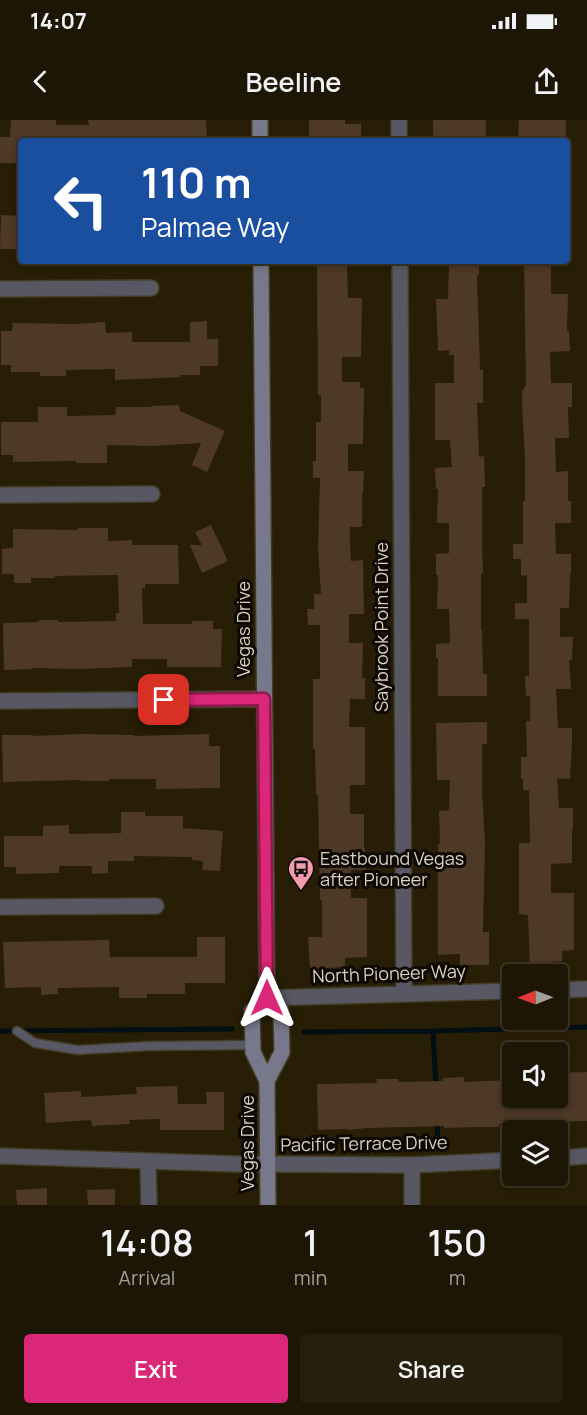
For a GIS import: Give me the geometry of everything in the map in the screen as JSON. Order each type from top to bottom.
[{"type":"main road","points":[[260,120],[260,138]]},
{"type":"main road","name":"Vegas Drive","points":[[261,264],[267,998],[281,1010],[282,1020],[282,1052],[267,1081]]},
{"type":"main road","name":"Vegas Drive","points":[[267,998],[252,1011],[252,1045],[267,1081],[268,1205]]},
{"type":"street","points":[[399,120],[399,138]]},
{"type":"street","name":"Saybrook Point Drive","points":[[400,264],[404,993]]},
{"type":"street","points":[[0,289],[151,288]]},
{"type":"street","points":[[0,495],[152,494]]},
{"type":"street","points":[[0,701],[264,699]]},
{"type":"street","points":[[0,907],[156,906]]},
{"type":"street","points":[[568,990],[587,989]]},
{"type":"street","name":"North Pioneer Way","points":[[267,998],[502,991]]},
{"type":"street","name":"Pacific Terrace Drive","points":[[0,1156],[268,1164],[412,1165],[502,1161]]},
{"type":"street","points":[[568,1157],[587,1156]]},
{"type":"street","points":[[148,1162],[149,1205]]},
{"type":"street","points":[[412,1165],[412,1205]]},
{"type":"lane","points":[[16,1031],[35,1043],[78,1050],[150,1046],[252,1045]]},
{"type":"building","points":[[11,120],[56,120],[56,125],[89,125],[88,120],[206,120],[207,138],[18,138],[18,163],[0,163],[0,137],[10,137]]},
{"type":"building","points":[[309,120],[345,120],[345,124],[361,124],[361,138],[309,138]]},
{"type":"building","points":[[433,120],[486,120],[486,138],[433,138]]},
{"type":"building","points":[[519,120],[566,120],[566,138],[518,138]]},
{"type":"building","points":[[1,215],[18,216],[18,249],[0,249]]},
{"type":"building","points":[[317,264],[347,264],[348,298],[362,298],[361,357],[342,357],[342,382],[360,382],[360,388],[364,388],[363,444],[348,444],[348,471],[364,471],[362,527],[350,527],[350,543],[351,561],[363,560],[364,614],[349,614],[349,643],[363,643],[362,678],[365,678],[365,699],[350,699],[349,727],[365,727],[365,785],[350,785],[350,814],[364,814],[366,870],[351,870],[351,898],[367,898],[367,957],[345,958],[345,967],[310,969],[308,937],[322,937],[318,795],[316,795],[315,749],[313,749],[313,679],[320,679],[320,625],[308,625],[307,609],[314,609],[314,594],[321,594],[318,549],[320,478],[313,478],[313,461],[316,461],[316,422],[321,422],[321,395],[318,395]]},
{"type":"building","points":[[449,264],[479,264],[479,275],[477,275],[483,403],[477,403],[479,457],[484,456],[485,487],[482,487],[481,630],[483,674],[487,674],[487,696],[438,696],[436,644],[450,643],[449,609],[437,609],[436,554],[449,553],[449,523],[437,523],[438,489],[436,489],[435,468],[452,467],[450,440],[435,440],[435,383],[454,383],[454,355],[449,355],[449,350],[438,351],[436,299],[448,298]]},
{"type":"building","points":[[524,264],[551,264],[551,294],[568,294],[567,331],[569,331],[570,351],[550,352],[551,383],[572,383],[572,407],[568,407],[569,438],[555,438],[556,472],[568,471],[571,523],[555,523],[556,554],[571,554],[569,608],[560,608],[560,637],[573,637],[572,660],[569,660],[571,689],[556,689],[558,728],[572,728],[570,779],[557,778],[559,808],[573,808],[573,829],[572,863],[551,864],[551,893],[574,893],[574,950],[562,951],[562,961],[549,962],[549,964],[530,964],[528,915],[519,914],[519,843],[530,843],[529,790],[523,790],[523,779],[521,779],[521,757],[527,757],[526,721],[530,721],[530,696],[526,696],[525,676],[529,676],[529,619],[515,619],[515,603],[527,603],[527,575],[521,576],[521,559],[513,559],[513,544],[523,544],[525,459],[522,391],[526,386]]},
{"type":"building","points":[[207,321],[207,339],[218,339],[218,366],[200,366],[200,375],[115,380],[115,369],[66,370],[66,376],[40,376],[40,372],[11,372],[11,365],[1,365],[1,331],[12,331],[13,323],[105,322],[106,333],[132,332],[132,342],[190,342],[190,322]]},
{"type":"building","points":[[179,405],[180,411],[225,431],[207,472],[192,465],[201,443],[152,446],[107,445],[107,463],[13,462],[13,455],[1,455],[1,422],[38,422],[38,407],[67,407],[67,416],[115,415],[116,407]]},
{"type":"building","points":[[211,525],[228,561],[202,573],[190,545],[202,545],[195,532]]},
{"type":"building","points":[[78,528],[108,528],[108,541],[132,540],[132,545],[178,545],[179,584],[145,584],[145,588],[142,588],[143,624],[192,624],[192,621],[213,621],[213,629],[222,629],[221,667],[167,667],[167,659],[132,659],[132,667],[4,670],[3,623],[39,622],[39,620],[116,621],[116,613],[119,613],[118,575],[55,576],[55,578],[31,578],[31,583],[14,583],[14,574],[2,574],[2,549],[13,548],[13,529],[78,530]]},
{"type":"building","points":[[487,722],[487,744],[482,744],[485,844],[483,932],[489,932],[489,965],[460,965],[460,954],[438,955],[439,811],[449,810],[450,780],[437,780],[436,723]]},
{"type":"building","points":[[209,734],[209,746],[220,746],[220,788],[156,789],[156,779],[3,782],[2,735],[134,736]]},
{"type":"building","points":[[121,812],[145,812],[145,816],[183,816],[183,828],[223,831],[220,871],[202,870],[203,861],[192,860],[192,857],[134,856],[134,861],[108,861],[108,873],[92,874],[92,866],[59,866],[59,873],[16,874],[16,867],[4,867],[4,836],[43,836],[43,826],[69,825],[69,834],[121,833]]},
{"type":"building","points":[[197,937],[225,937],[225,983],[185,983],[185,994],[147,994],[147,998],[119,998],[119,987],[58,988],[58,994],[41,995],[41,987],[5,988],[3,942],[109,940],[110,957],[197,957]]},
{"type":"building","points":[[587,1072],[587,1121],[502,1120],[499,1127],[444,1128],[444,1126],[318,1130],[317,1084],[377,1083],[376,1079],[398,1079],[399,1082],[443,1081],[443,1078],[464,1077],[464,1082],[502,1080],[502,1108],[568,1108],[568,1073]]},
{"type":"building","points":[[177,1086],[178,1104],[207,1104],[206,1092],[224,1092],[224,1130],[160,1130],[160,1119],[129,1120],[130,1124],[92,1126],[91,1120],[46,1123],[44,1093],[81,1091],[81,1097],[137,1094],[136,1087]]},
{"type":"building","points":[[47,1188],[47,1205],[17,1205],[16,1190]]},
{"type":"building","points":[[115,1189],[115,1205],[88,1205],[87,1190]]},
{"type":"waterway","points":[[304,1032],[587,1027]]},
{"type":"waterway","points":[[0,1031],[232,1029]]},
{"type":"waterway","points":[[433,1031],[436,1087]]},
{"type":"waterway","points":[[437,1121],[438,1143]]},
{"type":"place","name":"Eastbound Vegas after Pioneer","points":[[301,892]]},
{"type":"route","points":[[164,700],[264,699],[267,998]]}]
